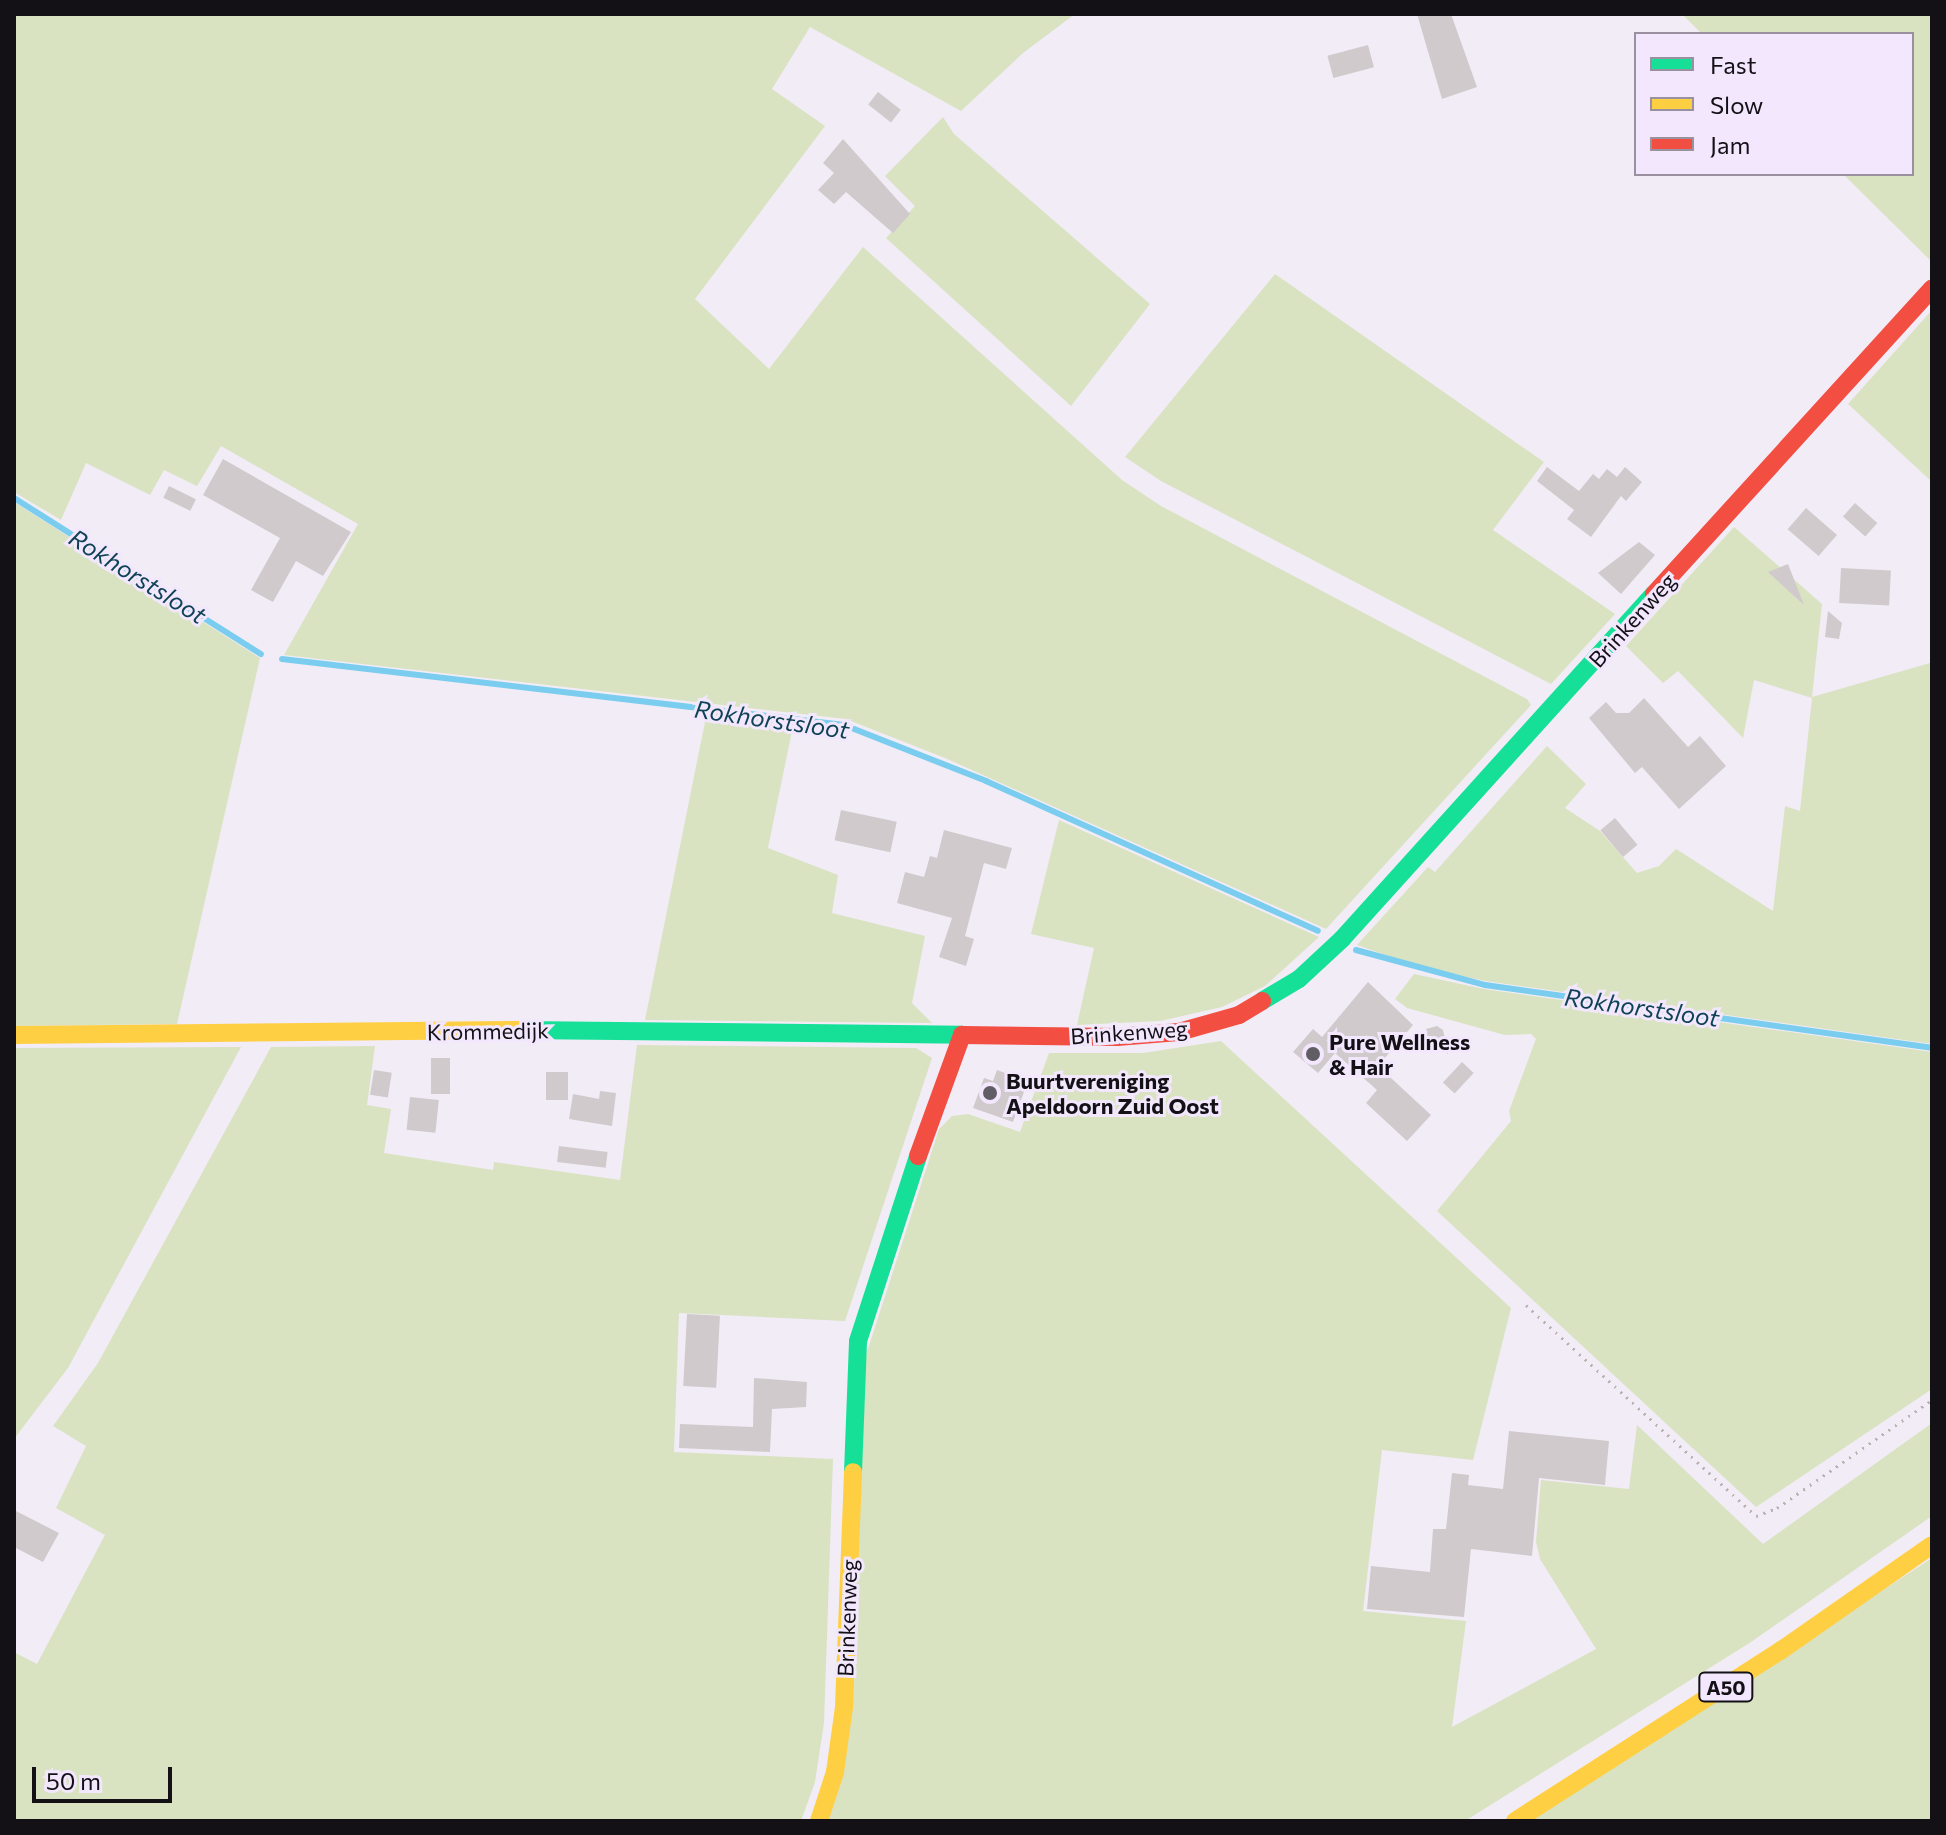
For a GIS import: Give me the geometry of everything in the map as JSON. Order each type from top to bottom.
[{"type":"main road","name":"Brinkenweg","points":[[819,1821],[835,1772],[844,1707],[858,1341],[877,1271],[962,1035],[1117,1037],[1179,1032],[1239,1015],[1299,979],[1342,939],[1932,288]]},
{"type":"main road","name":"Krommedijk","points":[[14,1035],[618,1029],[962,1035]]},
{"type":"main road","name":"A50","points":[[1515,1821],[1756,1667],[1932,1545]]},
{"type":"path","points":[[1526,1305],[1756,1516],[1777,1508],[1932,1400]]},
{"type":"green space","points":[[14,14],[1075,14],[1023,53],[961,111],[810,27],[772,89],[825,126],[695,299],[769,369],[863,247],[1122,480],[1161,506],[1527,699],[1531,705],[1326,929],[945,758],[846,719],[284,655],[358,524],[221,446],[197,486],[164,470],[150,495],[86,463],[61,520],[14,492]]},
{"type":"green space","points":[[1682,14],[1932,14],[1932,262],[1845,176],[1914,176],[1914,32],[1700,32]]},
{"type":"green space","points":[[943,117],[954,134],[1150,304],[1071,406],[886,238],[915,206],[885,176]]},
{"type":"green space","points":[[1275,274],[1544,462],[1493,530],[1615,614],[1551,684],[1161,481],[1125,457]]},
{"type":"green space","points":[[1932,310],[1932,482],[1848,404]]},
{"type":"green space","points":[[14,502],[260,658],[177,1024],[14,1026]]},
{"type":"green space","points":[[1734,527],[1822,604],[1812,697],[1930,663],[1932,657],[1932,1044],[1485,981],[1417,966],[1357,945],[1428,867],[1435,872],[1547,746],[1586,784],[1565,808],[1600,831],[1637,873],[1659,866],[1676,849],[1773,911],[1785,806],[1800,811],[1812,698],[1754,680],[1743,738],[1678,671],[1663,683],[1626,646]]},
{"type":"green space","points":[[707,712],[794,721],[768,848],[838,875],[832,913],[925,936],[912,1003],[932,1023],[645,1020]]},
{"type":"green space","points":[[1059,820],[1319,937],[1265,986],[1222,1007],[1160,1021],[1077,1025],[1094,948],[1031,934]]},
{"type":"green space","points":[[1414,974],[1484,989],[1932,1052],[1932,1389],[1756,1507],[1437,1211],[1511,1121],[1509,1111],[1536,1039],[1531,1034],[1505,1035],[1407,1008],[1395,999]]},
{"type":"green space","points":[[1221,1041],[1511,1308],[1473,1460],[1382,1450],[1363,1611],[1466,1621],[1452,1727],[1596,1649],[1540,1559],[1536,1542],[1541,1480],[1629,1489],[1637,1425],[1763,1544],[1932,1423],[1932,1516],[1751,1642],[1465,1821],[828,1821],[866,1355],[939,1129],[952,1116],[968,1114],[1020,1132],[1049,1053],[1143,1053]]},
{"type":"green space","points":[[637,1045],[916,1048],[932,1058],[845,1321],[679,1313],[674,1452],[833,1459],[824,1723],[815,1782],[801,1821],[14,1821],[14,1652],[37,1664],[105,1535],[56,1508],[86,1446],[53,1426],[98,1363],[271,1047],[375,1046],[367,1105],[391,1109],[384,1153],[493,1170],[494,1162],[620,1180]]},
{"type":"green space","points":[[241,1047],[68,1368],[14,1439],[14,1048]]},
{"type":"green space","points":[[1932,1558],[1932,1821],[1529,1821]]},
{"type":"building","points":[[1417,14],[1451,14],[1477,87],[1442,99]]},
{"type":"building","points":[[1368,45],[1374,67],[1333,78],[1327,56]]},
{"type":"building","points":[[878,92],[901,110],[891,122],[868,105]]},
{"type":"building","points":[[843,139],[910,214],[893,233],[846,192],[834,204],[818,190],[834,173],[823,163]]},
{"type":"building","points":[[223,459],[351,532],[323,576],[296,561],[273,602],[251,590],[280,538],[203,495]]},
{"type":"building","points":[[1547,467],[1579,491],[1593,474],[1599,479],[1607,469],[1617,477],[1625,467],[1642,482],[1626,501],[1621,496],[1591,537],[1567,519],[1574,510],[1537,481]]},
{"type":"building","points":[[169,486],[196,499],[190,511],[163,498]]},
{"type":"building","points":[[1855,503],[1877,523],[1865,536],[1843,516]]},
{"type":"building","points":[[1806,508],[1837,535],[1819,556],[1788,529]]},
{"type":"building","points":[[1639,542],[1655,555],[1621,594],[1598,573]]},
{"type":"building","points":[[1788,564],[1804,605],[1768,572]]},
{"type":"building","points":[[1841,568],[1891,571],[1889,606],[1839,603]]},
{"type":"building","points":[[1828,611],[1842,623],[1839,639],[1825,637]]},
{"type":"building","points":[[1644,698],[1688,747],[1700,736],[1726,766],[1679,809],[1642,767],[1635,773],[1589,718],[1606,702],[1616,713],[1629,713]]},
{"type":"building","points":[[841,810],[897,822],[890,852],[835,840]]},
{"type":"building","points":[[1615,818],[1637,845],[1623,857],[1600,830]]},
{"type":"building","points":[[944,830],[1012,848],[1006,869],[984,863],[965,936],[974,939],[966,966],[939,957],[952,918],[897,903],[905,872],[924,877],[930,856],[937,858]]},
{"type":"building","points":[[1368,982],[1413,1025],[1378,1066],[1431,1115],[1407,1141],[1366,1103],[1377,1090],[1335,1053],[1318,1073],[1293,1052],[1313,1029],[1322,1037]]},
{"type":"building","points":[[1437,1026],[1443,1030],[1448,1054],[1428,1041],[1426,1029]]},
{"type":"building","points":[[431,1058],[450,1058],[450,1094],[431,1094]]},
{"type":"building","points":[[1462,1062],[1474,1073],[1455,1093],[1443,1082]]},
{"type":"building","points":[[374,1070],[392,1073],[388,1098],[370,1095]]},
{"type":"building","points":[[997,1070],[1028,1081],[1013,1122],[973,1108],[984,1078],[993,1081]]},
{"type":"building","points":[[546,1072],[568,1072],[568,1100],[546,1100]]},
{"type":"building","points":[[600,1091],[616,1093],[612,1126],[569,1119],[573,1094],[599,1099]]},
{"type":"building","points":[[410,1097],[439,1100],[435,1133],[407,1130]]},
{"type":"building","points":[[559,1146],[608,1152],[606,1168],[557,1162]]},
{"type":"building","points":[[687,1314],[720,1316],[716,1388],[683,1386]]},
{"type":"building","points":[[754,1378],[807,1382],[806,1407],[772,1409],[770,1452],[679,1448],[680,1424],[753,1427]]},
{"type":"building","points":[[1509,1431],[1609,1441],[1605,1485],[1539,1478],[1532,1556],[1471,1549],[1464,1617],[1367,1609],[1371,1566],[1430,1572],[1433,1529],[1446,1529],[1452,1473],[1469,1475],[1468,1485],[1503,1489]]},
{"type":"building","points":[[14,1510],[59,1533],[43,1562],[14,1547]]},
{"type":"waterway","name":"Rokhorstsloot","points":[[14,498],[261,654]]},
{"type":"waterway","name":"Rokhorstsloot","points":[[282,659],[844,725],[986,781],[1318,931]]},
{"type":"waterway","name":"Rokhorstsloot","points":[[1356,950],[1485,985],[1932,1048]]},
{"type":"traffic: fast","points":[[1262,1001],[1299,979],[1342,939],[1654,594]]},
{"type":"traffic: fast","points":[[520,1030],[962,1035]]},
{"type":"traffic: fast","points":[[853,1472],[858,1341],[918,1156]]},
{"type":"traffic: slow","points":[[14,1035],[520,1030]]},
{"type":"traffic: slow","points":[[819,1821],[835,1772],[844,1707],[853,1472]]},
{"type":"traffic: slow","points":[[1515,1821],[1780,1651],[1932,1545]]},
{"type":"traffic: jam","points":[[1654,594],[1932,288]]},
{"type":"traffic: jam","points":[[918,1156],[962,1035],[1117,1037],[1179,1032],[1239,1015],[1262,1001]]},
{"type":"place","name":"Pure Wellness & Hair","points":[[1313,1054]]},
{"type":"place","name":"Buurtvereniging Apeldoorn Zuid Oost","points":[[990,1093]]}]
